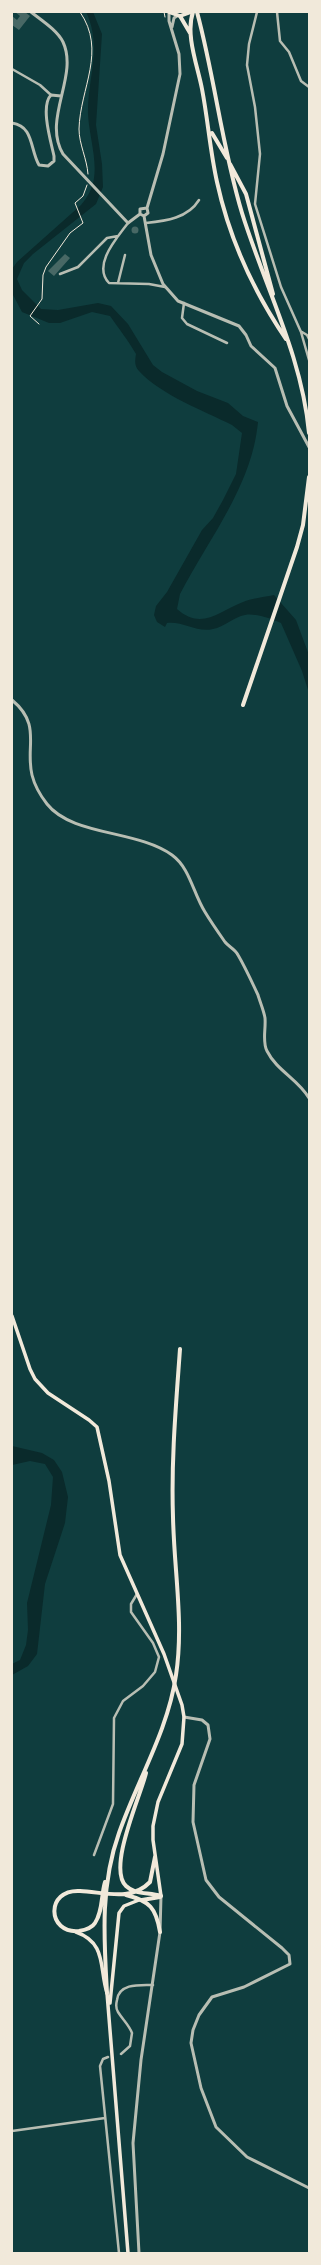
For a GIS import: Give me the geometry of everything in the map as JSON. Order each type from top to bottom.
[{"type":"highway","points":[[192,12],[192,39]]},
{"type":"highway","points":[[197,12],[227,154],[242,214],[290,344],[307,409],[309,434]]},
{"type":"highway","points":[[179,16],[188,27],[192,39],[210,129],[217,181],[232,234],[270,316],[290,344]]},
{"type":"highway","points":[[210,129],[238,175],[252,213],[279,315]]},
{"type":"highway","points":[[243,705],[297,547],[302,526],[309,477]]},
{"type":"highway","points":[[160,1932],[158,1920],[154,1910],[139,1900],[123,1895],[115,1894],[80,1891],[64,1894],[56,1902],[55,1909],[56,1921],[60,1925],[74,1931],[88,1929],[94,1925],[99,1917],[102,1891],[119,1834],[167,1714],[176,1677],[179,1647],[172,1492],[180,1349]]},
{"type":"highway","points":[[148,1761],[144,1782],[125,1838],[120,1864],[121,1879],[124,1884],[137,1892],[160,1896]]},
{"type":"highway","points":[[123,1895],[137,1892],[150,1882],[155,1857]]},
{"type":"highway","points":[[107,1993],[104,1920],[108,1872]]},
{"type":"highway","points":[[139,1900],[154,1899],[160,1896]]},
{"type":"main road","points":[[169,12],[179,16],[192,12]]},
{"type":"main road","points":[[12,1316],[30,1369],[43,1388],[89,1420],[97,1428],[109,1482],[120,1555],[164,1654],[180,1698],[184,1717],[180,1750],[158,1802],[154,1818],[153,1832],[160,1896]]},
{"type":"main road","points":[[109,2014],[113,1950],[118,1913],[124,1906],[139,1900]]},
{"type":"main road","points":[[74,1931],[88,1937],[97,1947],[101,1960],[102,1978],[107,1993],[128,2253]]},
{"type":"street","points":[[31,12],[62,41],[67,68],[61,96],[57,139],[61,150],[128,223]]},
{"type":"street","points":[[144,216],[148,213],[147,208],[163,154],[180,74],[179,54],[169,12]]},
{"type":"street","points":[[257,12],[249,44],[247,65],[255,107],[260,154],[255,204],[281,287],[301,332],[309,360]]},
{"type":"street","points":[[276,12],[280,41],[289,52],[301,81],[309,88]]},
{"type":"street","points":[[172,29],[174,18],[179,16]]},
{"type":"street","points":[[12,68],[40,85],[51,95],[61,96]]},
{"type":"street","points":[[12,123],[23,127],[27,132],[38,165],[48,166],[54,161],[46,107],[51,95]]},
{"type":"street","points":[[146,223],[185,214],[194,209],[199,200]]},
{"type":"street","points":[[147,208],[142,208],[140,214],[128,223],[118,236],[110,248],[102,272],[109,283],[149,284],[165,287]]},
{"type":"street","points":[[140,214],[144,216],[151,255],[165,287],[184,304],[239,326],[246,334],[250,346],[275,368],[287,406],[309,447]]},
{"type":"street","points":[[60,274],[78,267],[107,238],[118,236]]},
{"type":"street","points":[[118,283],[125,255]]},
{"type":"street","points":[[184,304],[182,318],[187,324],[227,343]]},
{"type":"street","points":[[301,332],[307,335],[309,339]]},
{"type":"street","points":[[12,700],[26,715],[32,739],[31,774],[37,790],[49,806],[62,816],[78,823],[101,831],[124,834],[161,848],[182,864],[204,911],[226,943],[237,953],[257,994],[265,1017],[266,1049],[279,1068],[303,1087],[309,1098]]},
{"type":"street","points":[[94,1855],[113,1804],[114,1718],[124,1701],[143,1686],[155,1672],[159,1657],[153,1642],[130,1612],[131,1604],[138,1594]]},
{"type":"street","points":[[184,1717],[194,1718],[205,1723],[208,1726],[210,1739],[194,1785],[193,1822],[206,1880],[219,1897],[289,1955],[290,1964],[244,1987],[212,1997],[199,2015],[193,2030],[191,2043],[194,2063],[201,2088],[216,2127],[247,2157],[309,2188]]},
{"type":"street","points":[[139,2253],[133,2143],[141,2060],[160,1932],[160,1896]]},
{"type":"street","points":[[121,2054],[130,2046],[132,2033],[118,2011],[117,1998],[120,1991],[135,1985],[153,1985]]},
{"type":"street","points":[[108,2057],[103,2059],[100,2066],[119,2253]]},
{"type":"street","points":[[12,2131],[105,2118]]},
{"type":"path","points":[[39,324],[30,316],[42,299],[43,275],[46,267],[70,233],[83,223],[75,205],[83,196],[87,186],[88,172],[81,148],[79,121],[90,73],[92,37],[80,12]]},
{"type":"water","points":[[86,12],[93,12],[102,34],[96,125],[102,164],[103,187],[96,204],[33,254],[24,263],[17,279],[22,290],[41,309],[58,310],[98,303],[111,306],[128,324],[153,365],[162,372],[197,391],[228,403],[243,416],[258,422],[254,445],[238,490],[228,511],[180,594],[177,609],[186,615],[203,619],[247,601],[274,595],[296,620],[309,655],[309,693],[302,671],[281,623],[254,615],[245,615],[217,628],[207,630],[173,623],[167,623],[165,627],[157,622],[154,615],[156,606],[167,592],[202,530],[213,518],[236,474],[242,433],[232,425],[171,395],[148,380],[137,369],[135,363],[136,354],[110,316],[92,312],[60,323],[49,323],[22,312],[12,293],[12,269],[17,262],[81,205],[89,193],[93,182],[95,170],[88,114],[88,101],[94,50],[91,25]]},
{"type":"water","points":[[12,1446],[42,1453],[54,1460],[62,1472],[68,1497],[65,1523],[45,1584],[37,1654],[28,1666],[12,1675],[12,1664],[20,1660],[26,1645],[28,1630],[27,1603],[51,1505],[53,1477],[45,1464],[30,1461],[12,1465]]},
{"type":"building","points":[[15,12],[25,12],[30,16],[19,30],[12,25],[12,16],[17,20],[20,16]]},
{"type":"building","points":[[135,227],[138,230],[135,233],[132,230]]},
{"type":"building","points":[[65,254],[70,258],[54,276],[48,271]]}]
